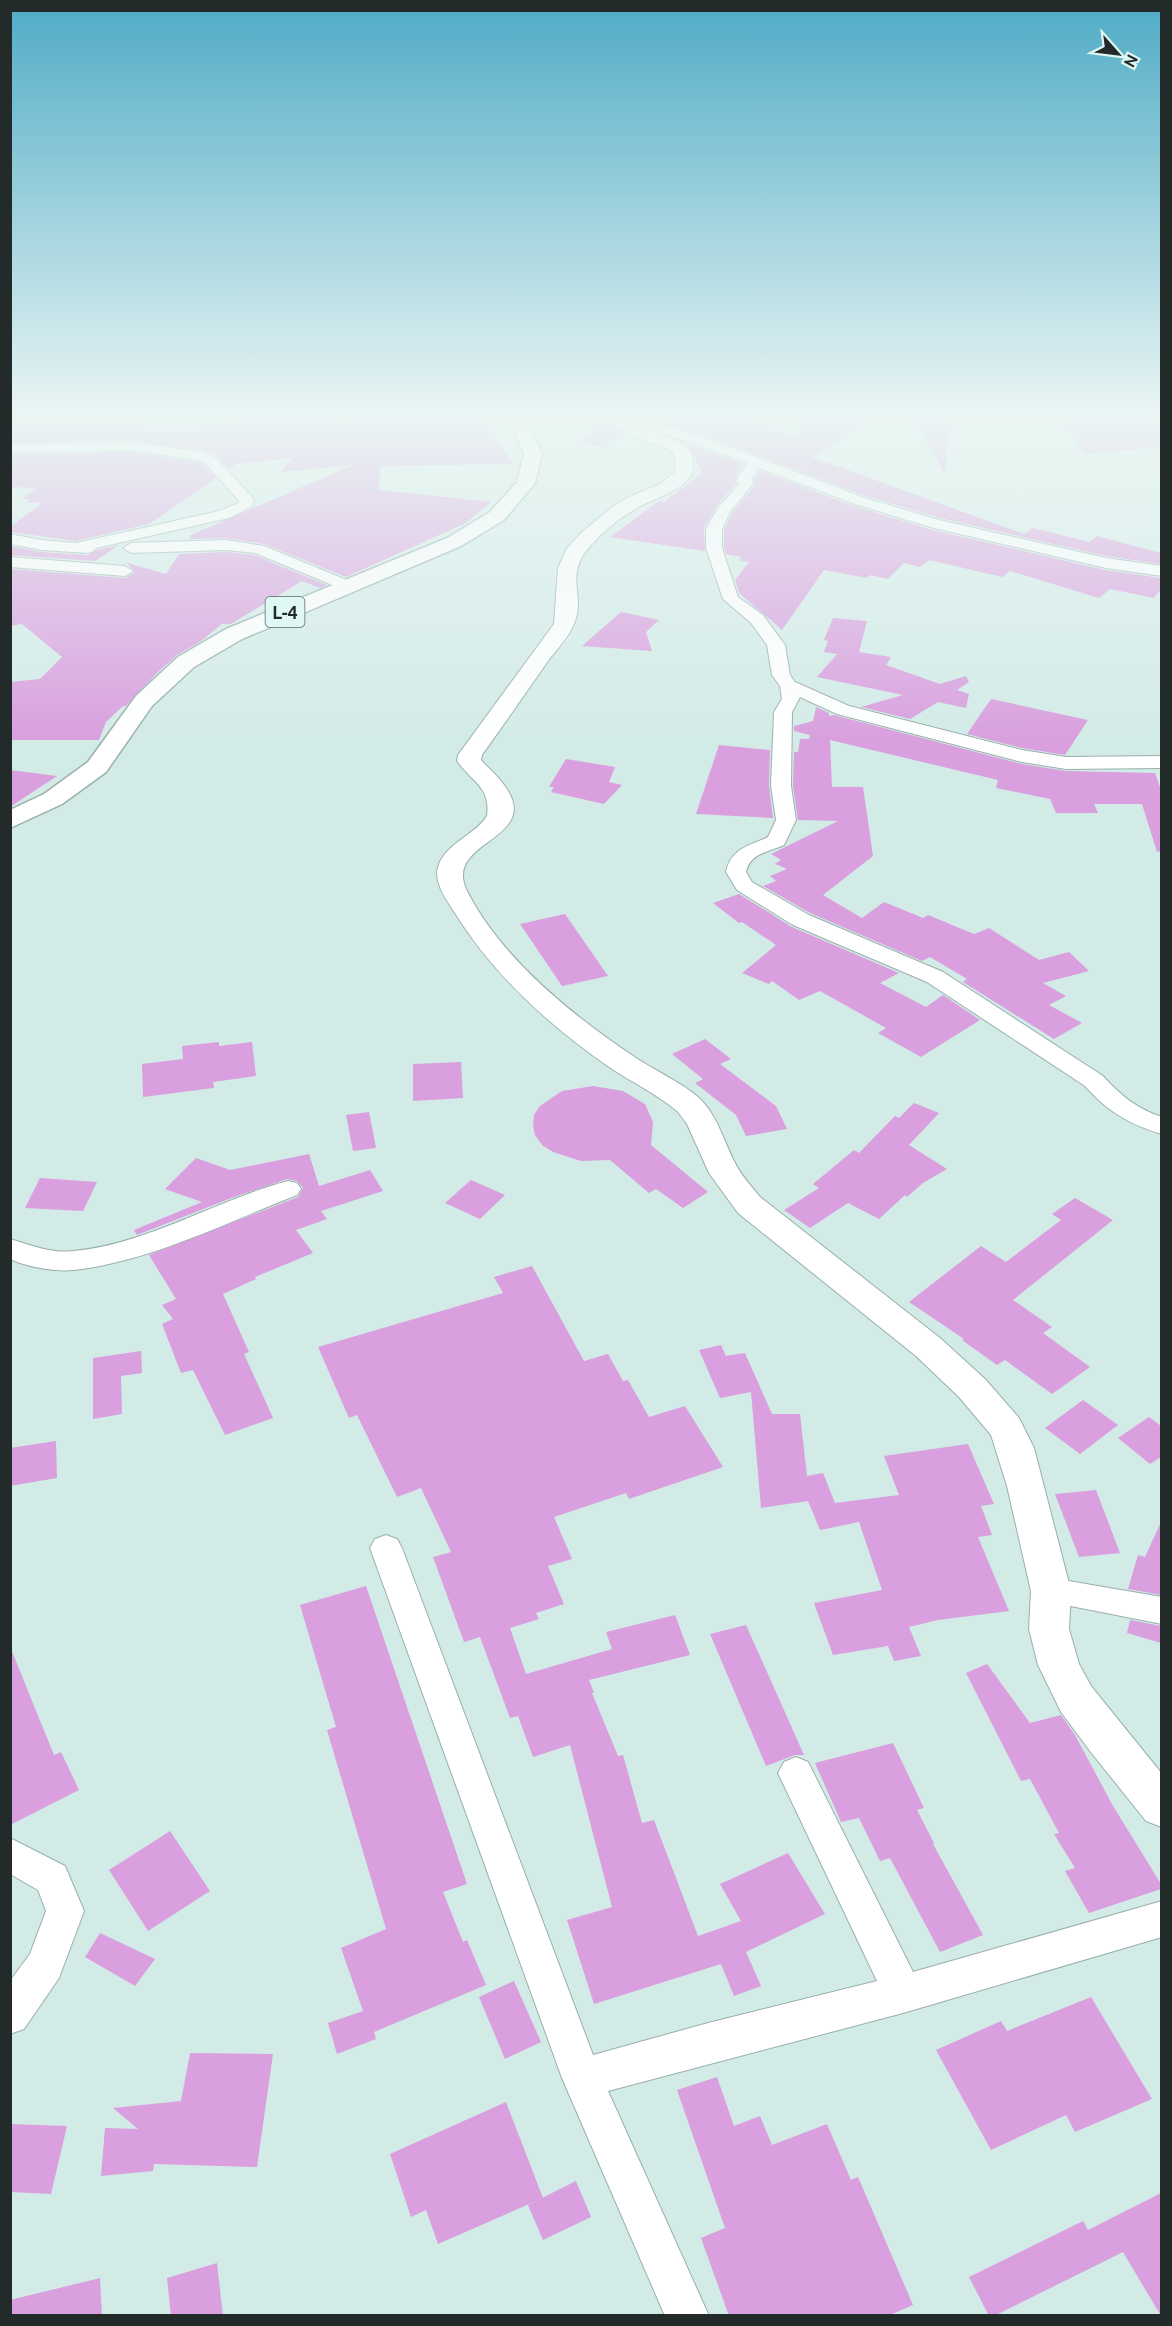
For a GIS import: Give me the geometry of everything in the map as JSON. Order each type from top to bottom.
[{"type":"main road","name":"L-4","points":[[10,820],[53,799],[97,767],[144,701],[186,662],[234,634],[454,542],[483,525]]},
{"type":"street","points":[[73,548],[180,525]]},
{"type":"street","points":[[602,525],[570,559],[565,586],[567,613],[564,624],[470,755],[470,761],[497,794],[501,806],[500,816],[492,826],[456,856],[449,867],[448,879],[496,951],[539,999],[608,1052],[688,1104],[705,1126],[718,1161],[732,1185],[749,1205],[928,1347],[972,1388],[1006,1428],[1015,1448],[1051,1591],[1049,1629],[1059,1665],[1076,1699],[1161,1807]]},
{"type":"street","points":[[716,525],[714,529],[714,549],[731,599],[757,619],[776,645],[781,675],[789,686],[791,699],[783,712],[781,776],[786,820],[777,841],[746,851],[741,856],[736,872],[744,886],[801,920],[935,977],[1094,1081],[1110,1099],[1136,1117],[1161,1126]]},
{"type":"street","points":[[937,525],[1106,563],[1161,572]]},
{"type":"street","points":[[10,539],[73,548],[226,545],[258,549],[348,586]]},
{"type":"street","points":[[10,562],[125,571]]},
{"type":"street","points":[[789,686],[843,710],[1022,756],[1066,763],[1130,765],[1161,762]]},
{"type":"street","points":[[10,1248],[30,1257],[72,1261],[142,1246],[288,1189]]},
{"type":"street","points":[[386,1548],[582,2078],[687,2316]]},
{"type":"street","points":[[1051,1591],[1161,1611]]},
{"type":"street","points":[[796,1773],[903,1994]]},
{"type":"street","points":[[10,1855],[52,1878],[66,1911],[45,1965],[10,2014]]},
{"type":"street","points":[[582,2078],[708,2043],[903,1994],[1161,1919]]},
{"type":"building","points":[[13,525],[147,525],[76,541],[10,532],[10,527]]},
{"type":"building","points":[[215,525],[463,525],[346,577],[264,544],[226,538],[189,539],[191,535]]},
{"type":"building","points":[[627,525],[706,525],[704,528],[705,551],[610,537]]},
{"type":"building","points":[[727,525],[914,525],[1105,570],[1161,578],[1161,589],[1154,598],[1110,589],[1099,598],[1010,571],[1002,577],[930,560],[920,567],[904,563],[888,579],[870,575],[867,578],[824,570],[782,630],[739,593],[735,580],[749,562],[738,560],[742,557],[726,554],[724,530]]},
{"type":"building","points":[[969,525],[998,525],[1024,534],[1033,528],[1089,542],[1097,536],[1161,553],[1161,564],[1106,556]]},
{"type":"building","points":[[119,545],[95,561],[10,555],[10,546],[42,552],[88,555],[97,550]]},
{"type":"building","points":[[226,552],[254,555],[327,585],[320,588],[302,581],[231,624],[222,624],[201,641],[177,655],[158,672],[126,706],[123,706],[106,722],[99,740],[10,740],[10,682],[40,679],[62,657],[22,624],[10,626],[10,569],[125,578],[135,572],[127,563],[166,574],[179,554]]},
{"type":"building","points":[[621,612],[659,620],[646,632],[652,651],[582,646]]},
{"type":"building","points":[[833,618],[867,621],[859,652],[891,657],[886,665],[940,684],[966,676],[969,682],[957,690],[969,694],[966,708],[938,702],[910,719],[861,707],[903,695],[817,677],[837,654],[824,652],[828,641],[824,640]]},
{"type":"building","points":[[991,699],[1088,720],[1065,755],[1022,748],[967,734]]},
{"type":"building","points":[[816,707],[829,713],[829,716],[834,715],[1022,764],[1066,771],[1155,773],[1161,790],[1161,851],[1157,852],[1142,804],[1094,804],[1098,813],[1056,813],[1050,799],[996,788],[998,780],[830,740],[832,787],[863,787],[873,856],[823,895],[862,918],[884,902],[923,918],[928,915],[974,934],[989,928],[1039,960],[1069,952],[1089,971],[1043,983],[1066,996],[1049,1005],[1082,1023],[1054,1039],[963,982],[967,979],[930,957],[922,961],[810,913],[763,886],[776,881],[770,876],[787,869],[775,864],[781,860],[771,854],[838,821],[798,820],[793,786],[794,752],[798,752],[800,739],[809,739],[810,735],[794,731],[794,726],[813,721]]},
{"type":"building","points":[[719,745],[770,750],[769,786],[773,818],[696,814]]},
{"type":"building","points":[[566,759],[615,767],[609,782],[622,785],[604,804],[551,792],[554,787],[549,787]]},
{"type":"building","points":[[10,770],[57,776],[10,807]]},
{"type":"building","points":[[739,894],[792,927],[899,973],[880,983],[926,1007],[943,995],[980,1020],[921,1057],[878,1033],[886,1028],[820,991],[799,1000],[772,981],[769,984],[742,973],[776,945],[742,922],[739,923],[713,903]]},
{"type":"building","points":[[565,914],[608,976],[562,986],[520,924]]},
{"type":"building","points":[[705,1039],[731,1059],[720,1064],[776,1106],[787,1129],[746,1136],[736,1115],[695,1083],[703,1079],[672,1054]]},
{"type":"building","points":[[219,1042],[219,1046],[252,1042],[256,1076],[213,1082],[214,1088],[143,1097],[142,1064],[183,1059],[182,1046]]},
{"type":"building","points":[[461,1062],[463,1098],[413,1101],[413,1064]]},
{"type":"building","points":[[593,1086],[623,1091],[645,1104],[653,1122],[651,1145],[708,1192],[683,1208],[656,1189],[649,1193],[610,1160],[581,1161],[553,1152],[542,1145],[535,1135],[533,1126],[534,1115],[540,1106],[562,1091]]},
{"type":"building","points":[[914,1103],[939,1113],[909,1145],[947,1169],[923,1183],[907,1197],[905,1195],[879,1219],[848,1203],[810,1228],[784,1210],[819,1188],[813,1184],[854,1150],[859,1153],[895,1116],[899,1118]]},
{"type":"building","points":[[369,1112],[376,1148],[353,1151],[346,1115]]},
{"type":"building","points":[[309,1154],[319,1186],[370,1170],[383,1191],[321,1211],[327,1219],[296,1230],[313,1253],[255,1277],[256,1279],[223,1294],[249,1352],[244,1354],[273,1418],[225,1435],[193,1370],[181,1373],[162,1324],[173,1319],[162,1305],[176,1299],[149,1255],[298,1197],[303,1188],[297,1181],[287,1179],[137,1235],[134,1230],[202,1202],[165,1189],[196,1158],[230,1170]]},
{"type":"building","points":[[40,1178],[97,1182],[83,1211],[25,1208]]},
{"type":"building","points":[[471,1180],[505,1195],[480,1219],[445,1203]]},
{"type":"building","points":[[1075,1198],[1113,1220],[1013,1300],[1052,1327],[1043,1333],[1090,1367],[1052,1394],[1005,1360],[997,1365],[962,1340],[964,1339],[909,1302],[981,1246],[1006,1262],[1061,1220],[1052,1214]]},
{"type":"building","points":[[532,1266],[584,1361],[608,1354],[623,1381],[628,1380],[649,1417],[685,1406],[723,1467],[629,1499],[626,1493],[554,1517],[572,1559],[548,1566],[564,1604],[536,1613],[539,1619],[510,1628],[526,1674],[612,1649],[606,1632],[675,1615],[690,1655],[589,1680],[594,1693],[592,1693],[618,1756],[623,1755],[642,1823],[654,1820],[698,1936],[741,1921],[720,1884],[788,1853],[825,1914],[746,1952],[761,1986],[734,1996],[721,1964],[594,2004],[567,1920],[612,1907],[570,1745],[533,1757],[518,1716],[510,1718],[480,1637],[464,1642],[433,1557],[451,1552],[421,1488],[397,1497],[357,1415],[349,1418],[318,1347],[503,1293],[494,1277]]},
{"type":"building","points":[[721,1345],[726,1356],[745,1353],[772,1414],[800,1414],[807,1476],[823,1473],[835,1503],[899,1495],[884,1456],[968,1444],[994,1504],[981,1506],[992,1535],[978,1537],[1009,1611],[938,1620],[909,1627],[921,1656],[894,1661],[888,1646],[833,1655],[814,1603],[882,1590],[859,1522],[820,1530],[808,1501],[761,1508],[751,1392],[720,1398],[699,1350]]},
{"type":"building","points":[[141,1351],[142,1373],[121,1376],[122,1414],[93,1419],[93,1358]]},
{"type":"building","points":[[1083,1400],[1118,1425],[1080,1454],[1045,1428]]},
{"type":"building","points":[[1149,1417],[1161,1426],[1161,1457],[1150,1464],[1118,1438]]},
{"type":"building","points":[[56,1441],[57,1478],[10,1486],[10,1448]]},
{"type":"building","points":[[1096,1490],[1120,1553],[1079,1557],[1055,1494]]},
{"type":"building","points":[[1161,1522],[1161,1595],[1128,1589],[1138,1555],[1145,1557]]},
{"type":"building","points":[[366,1586],[467,1884],[443,1892],[463,1942],[467,1940],[486,1985],[374,2032],[376,2039],[337,2054],[328,2023],[363,2011],[341,1948],[386,1929],[327,1730],[336,1727],[300,1605]]},
{"type":"building","points":[[1130,1620],[1161,1626],[1161,1643],[1127,1633]]},
{"type":"building","points":[[746,1625],[804,1755],[795,1755],[766,1766],[710,1634]]},
{"type":"building","points":[[11,1649],[54,1755],[61,1752],[79,1790],[10,1825]]},
{"type":"building","points":[[987,1664],[1030,1723],[1061,1715],[1075,1735],[1113,1806],[1161,1884],[1161,1889],[1089,1913],[1065,1871],[1075,1868],[1054,1834],[1059,1833],[1030,1779],[1021,1781],[966,1673]]},
{"type":"building","points":[[893,1743],[924,1808],[917,1810],[983,1935],[940,1952],[890,1858],[880,1861],[859,1818],[841,1822],[815,1763]]},
{"type":"building","points":[[170,1831],[210,1891],[148,1931],[109,1870]]},
{"type":"building","points":[[100,1933],[155,1959],[135,1986],[85,1957]]},
{"type":"building","points":[[514,1981],[541,2042],[505,2059],[479,1997]]},
{"type":"building","points":[[1091,1997],[1152,2099],[1075,2132],[1066,2115],[991,2150],[936,2050],[1001,2021],[1007,2031]]},
{"type":"building","points":[[190,2053],[273,2054],[257,2167],[154,2164],[153,2171],[101,2176],[105,2128],[138,2129],[113,2108],[181,2101]]},
{"type":"building","points":[[717,2077],[734,2126],[760,2116],[772,2145],[827,2124],[851,2180],[858,2177],[913,2305],[888,2316],[729,2316],[701,2238],[725,2228],[677,2090]]},
{"type":"building","points":[[506,2102],[543,2198],[438,2244],[426,2210],[411,2217],[390,2154]]},
{"type":"building","points":[[10,2124],[67,2126],[51,2194],[10,2192]]},
{"type":"building","points":[[576,2181],[591,2217],[543,2240],[528,2205]]},
{"type":"building","points":[[1161,2193],[1161,2316],[1123,2252],[994,2316],[989,2316],[969,2277],[1083,2221],[1088,2230]]},
{"type":"building","points":[[217,2263],[223,2316],[171,2316],[167,2278]]},
{"type":"building","points":[[100,2278],[102,2316],[10,2316],[10,2300]]}]
